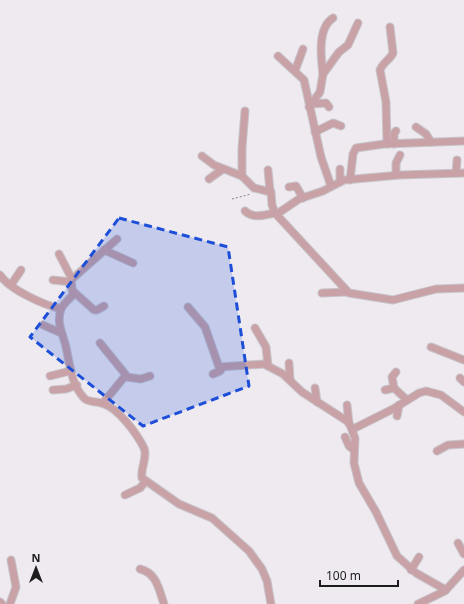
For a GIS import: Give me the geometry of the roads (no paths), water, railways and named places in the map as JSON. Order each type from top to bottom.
[{"type":"street","points":[[310,106],[320,92],[323,74],[322,42],[327,23],[333,18]]},
{"type":"street","points":[[323,74],[339,52],[348,45],[358,23]]},
{"type":"street","points":[[390,27],[393,53],[380,70],[386,102],[391,144]]},
{"type":"street","points":[[295,71],[304,49]]},
{"type":"street","points":[[278,56],[304,80],[321,157],[331,186]]},
{"type":"street","points":[[310,106],[326,102],[329,107]]},
{"type":"street","points":[[242,176],[242,148],[245,112]]},
{"type":"street","points":[[315,132],[333,122],[341,126]]},
{"type":"street","points":[[416,127],[426,134],[431,142]]},
{"type":"street","points":[[391,144],[396,131]]},
{"type":"street","points":[[350,180],[354,150],[391,144],[464,141]]},
{"type":"street","points":[[396,175],[396,164],[400,155]]},
{"type":"street","points":[[202,156],[214,165],[242,176],[254,188],[270,191]]},
{"type":"street","points":[[456,173],[457,160]]},
{"type":"street","points":[[209,179],[223,169]]},
{"type":"street","points":[[340,169],[340,182]]},
{"type":"street","points":[[268,170],[273,209],[276,214],[347,292]]},
{"type":"street","points":[[245,211],[249,215],[254,216],[276,214],[294,202],[323,191],[340,182],[350,180],[396,175],[464,173]]},
{"type":"street","points":[[289,187],[296,186],[299,188],[303,198]]},
{"type":"street","points":[[53,280],[72,280],[117,238]]},
{"type":"street","points":[[104,250],[133,262]]},
{"type":"street","points":[[59,254],[72,280],[74,292],[61,309],[61,333],[66,346],[70,371],[86,400],[103,403],[119,412],[143,447],[145,457],[141,473],[142,478],[179,504],[212,518],[249,551],[262,569],[267,581],[271,604]]},
{"type":"street","points":[[11,285],[20,270]]},
{"type":"street","points":[[0,275],[11,285],[36,299],[61,309]]},
{"type":"street","points":[[322,293],[347,292],[393,300],[436,289],[464,288]]},
{"type":"street","points":[[74,292],[94,310],[104,306]]},
{"type":"street","points":[[188,307],[205,327],[219,367],[222,368]]},
{"type":"street","points":[[43,325],[61,333]]},
{"type":"street","points":[[255,328],[266,347],[268,366]]},
{"type":"street","points":[[100,344],[126,374],[126,377]]},
{"type":"street","points":[[431,347],[464,360]]},
{"type":"street","points":[[289,363],[290,380]]},
{"type":"street","points":[[214,374],[222,368],[257,365],[268,366],[290,380],[302,392],[351,426]]},
{"type":"street","points":[[50,376],[70,371]]},
{"type":"street","points":[[396,372],[392,377],[394,388],[407,400]]},
{"type":"street","points":[[126,377],[141,379],[150,376]]},
{"type":"street","points":[[103,403],[126,377]]},
{"type":"street","points":[[53,390],[66,389],[77,385]]},
{"type":"street","points":[[315,388],[317,402]]},
{"type":"street","points":[[385,390],[394,388]]},
{"type":"street","points":[[351,426],[399,405],[419,393],[432,392],[441,395],[462,410],[464,401]]},
{"type":"street","points":[[347,405],[354,450],[354,463],[359,483],[376,512],[397,556],[411,570],[446,590]]},
{"type":"street","points":[[397,416],[399,405]]},
{"type":"street","points":[[345,437],[354,450]]},
{"type":"street","points":[[437,452],[448,445],[464,444]]},
{"type":"street","points":[[125,494],[140,488],[146,481]]},
{"type":"street","points":[[458,543],[464,554]]},
{"type":"street","points":[[411,570],[419,557]]},
{"type":"street","points":[[10,604],[16,587],[12,560]]},
{"type":"street","points":[[140,569],[147,572],[158,584],[164,604]]},
{"type":"street","points":[[418,604],[446,590],[464,570]]}]
